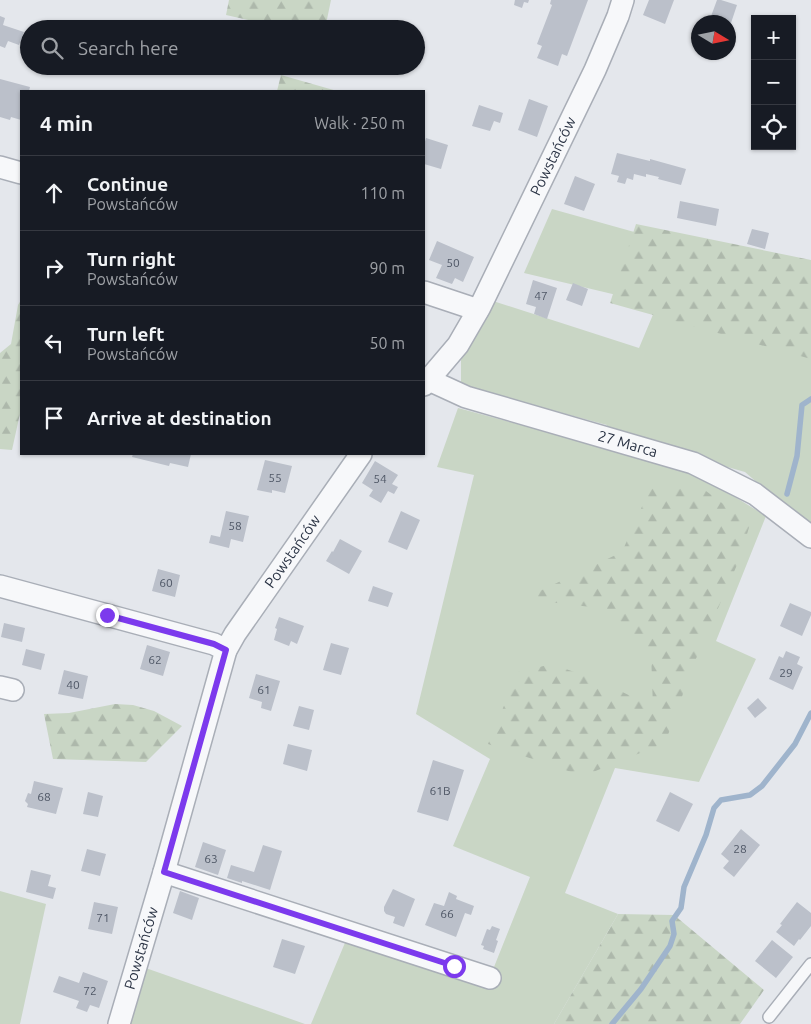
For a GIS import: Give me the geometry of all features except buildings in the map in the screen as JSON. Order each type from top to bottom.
[{"type":"street","name":"Powstańców","points":[[426,383],[458,345],[478,310],[595,70],[623,0]]},
{"type":"street","points":[[0,167],[20,173]]},
{"type":"street","points":[[425,292],[478,310]]},
{"type":"street","name":"27 Marca","points":[[426,383],[466,397],[693,463],[755,494],[811,537]]},
{"type":"street","name":"Powstańców","points":[[119,1024],[226,650],[235,634],[360,455]]},
{"type":"street","points":[[0,586],[214,644],[226,650]]},
{"type":"street","points":[[164,872],[490,978]]},
{"type":"lane","points":[[769,1017],[811,964]]},
{"type":"green space","points":[[229,0],[331,0],[327,20],[248,20],[226,15]]},
{"type":"green space","points":[[281,75],[334,90],[277,90]]},
{"type":"green space","points":[[552,209],[645,235],[625,297],[524,273]]},
{"type":"green space","points":[[636,224],[811,260],[811,359],[610,303]]},
{"type":"green space","points":[[493,301],[639,348],[657,305],[811,346],[811,528],[745,472],[605,432],[607,425],[461,386],[461,360]]},
{"type":"green space","points":[[20,302],[20,414],[12,450],[0,449],[0,353],[11,344]]},
{"type":"green space","points":[[458,408],[659,462],[704,478],[766,516],[716,641],[756,659],[699,782],[615,768],[565,893],[618,914],[554,1024],[311,1024],[347,938],[486,987],[530,877],[453,846],[490,759],[416,714],[474,475],[437,467]]},
{"type":"green space","points":[[698,485],[750,524],[740,558],[695,661],[665,743],[583,776],[488,744],[518,672],[552,664],[602,682],[653,707],[651,652],[608,609],[523,599],[622,552],[651,486]]},
{"type":"green space","points":[[115,704],[133,705],[154,711],[182,726],[146,762],[53,759],[44,714],[69,713]]},
{"type":"green space","points":[[0,891],[46,904],[20,1024],[0,1024]]},
{"type":"green space","points":[[618,914],[674,915],[764,990],[740,1024],[554,1024]]},
{"type":"green space","points":[[140,966],[305,1024],[123,1024]]},
{"type":"waterway","points":[[787,494],[797,456],[802,405],[811,399]]},
{"type":"waterway","points":[[612,1024],[641,989],[670,946],[674,934],[672,921],[681,908],[684,887],[706,835],[714,808],[721,800],[750,795],[762,786],[795,744],[811,713]]},
{"type":"route","points":[[107,615],[214,644],[226,650],[164,872],[454,966]]}]
